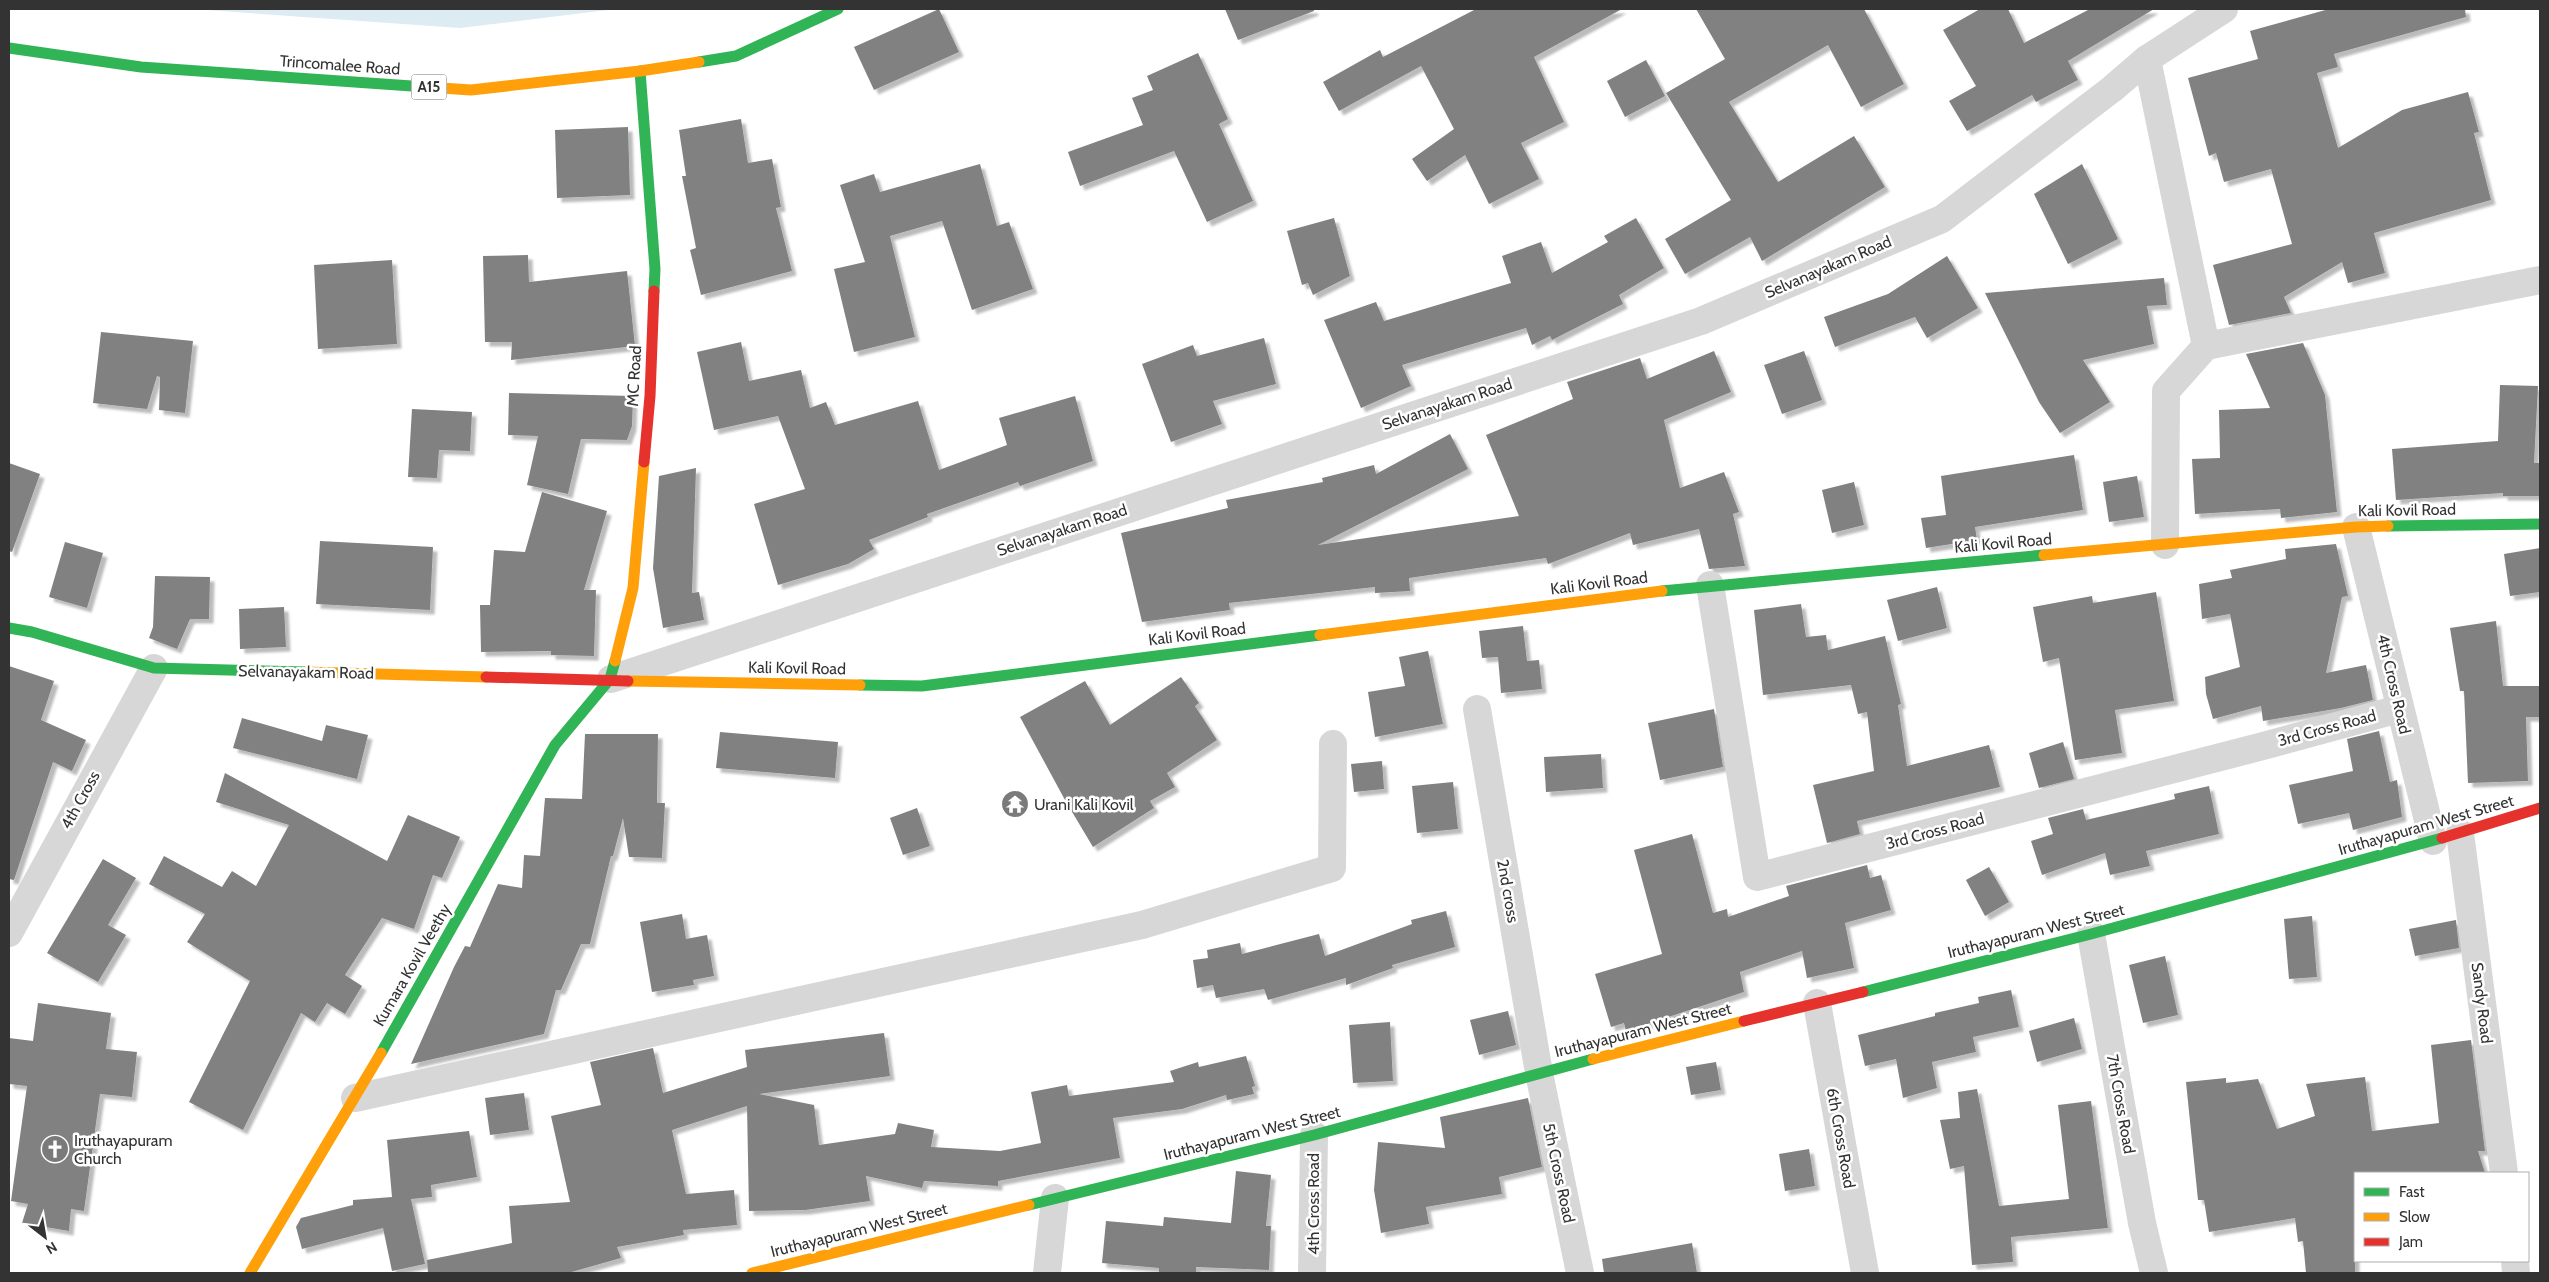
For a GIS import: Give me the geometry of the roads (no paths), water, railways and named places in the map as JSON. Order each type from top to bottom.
[{"type":"main road","name":"Trincomalee Road","points":[[9,48],[141,67],[471,90],[640,71],[736,56],[838,9]]},
{"type":"main road","name":"MC Road","points":[[610,680],[633,588],[650,396],[655,269],[640,71]]},
{"type":"main road","name":"Kali Kovil Road","points":[[664,682],[922,686],[1710,585],[2356,527],[2540,524]]},
{"type":"main road","name":"Selvanayakam Road","points":[[9,628],[32,632],[154,668],[664,682]]},
{"type":"main road","name":"Kumara Kovil Veethy","points":[[250,1273],[355,1098],[555,745],[610,680]]},
{"type":"main road","name":"Iruthayapuram West Street","points":[[752,1273],[1314,1136],[1539,1073],[2091,934],[2433,841],[2540,808]]},
{"type":"street","name":"Selvanayakam Road","points":[[610,680],[1701,321],[1942,219],[2112,89],[2147,59],[2224,9]]},
{"type":"street","points":[[2147,59],[2206,346]]},
{"type":"street","points":[[2165,545],[2166,391],[2206,346],[2540,280]]},
{"type":"street","name":"4th Cross Road","points":[[2356,527],[2399,709],[2433,841]]},
{"type":"street","name":"3rd Cross Road","points":[[1710,585],[1757,877],[2253,749],[2399,709]]},
{"type":"street","name":"4th Cross","points":[[9,933],[154,668]]},
{"type":"street","name":"2nd cross","points":[[1477,709],[1539,1073]]},
{"type":"street","points":[[355,1098],[1142,925],[1332,868],[1333,744]]},
{"type":"street","name":"Sandy Road","points":[[2460,833],[2504,1172]]},
{"type":"street","name":"7th Cross Road","points":[[2091,934],[2142,1223],[2154,1273]]},
{"type":"street","name":"6th Cross Road","points":[[1817,1003],[1866,1273]]},
{"type":"street","name":"5th Cross Road","points":[[1539,1073],[1580,1273]]},
{"type":"street","name":"4th Cross Road","points":[[1312,1273],[1314,1136]]},
{"type":"street","points":[[1047,1273],[1055,1198]]},
{"type":"place","name":"Urani Kali Kovil","points":[[1015,804]]},
{"type":"place","name":"Iruthayapuram Church","points":[[55,1149]]}]
